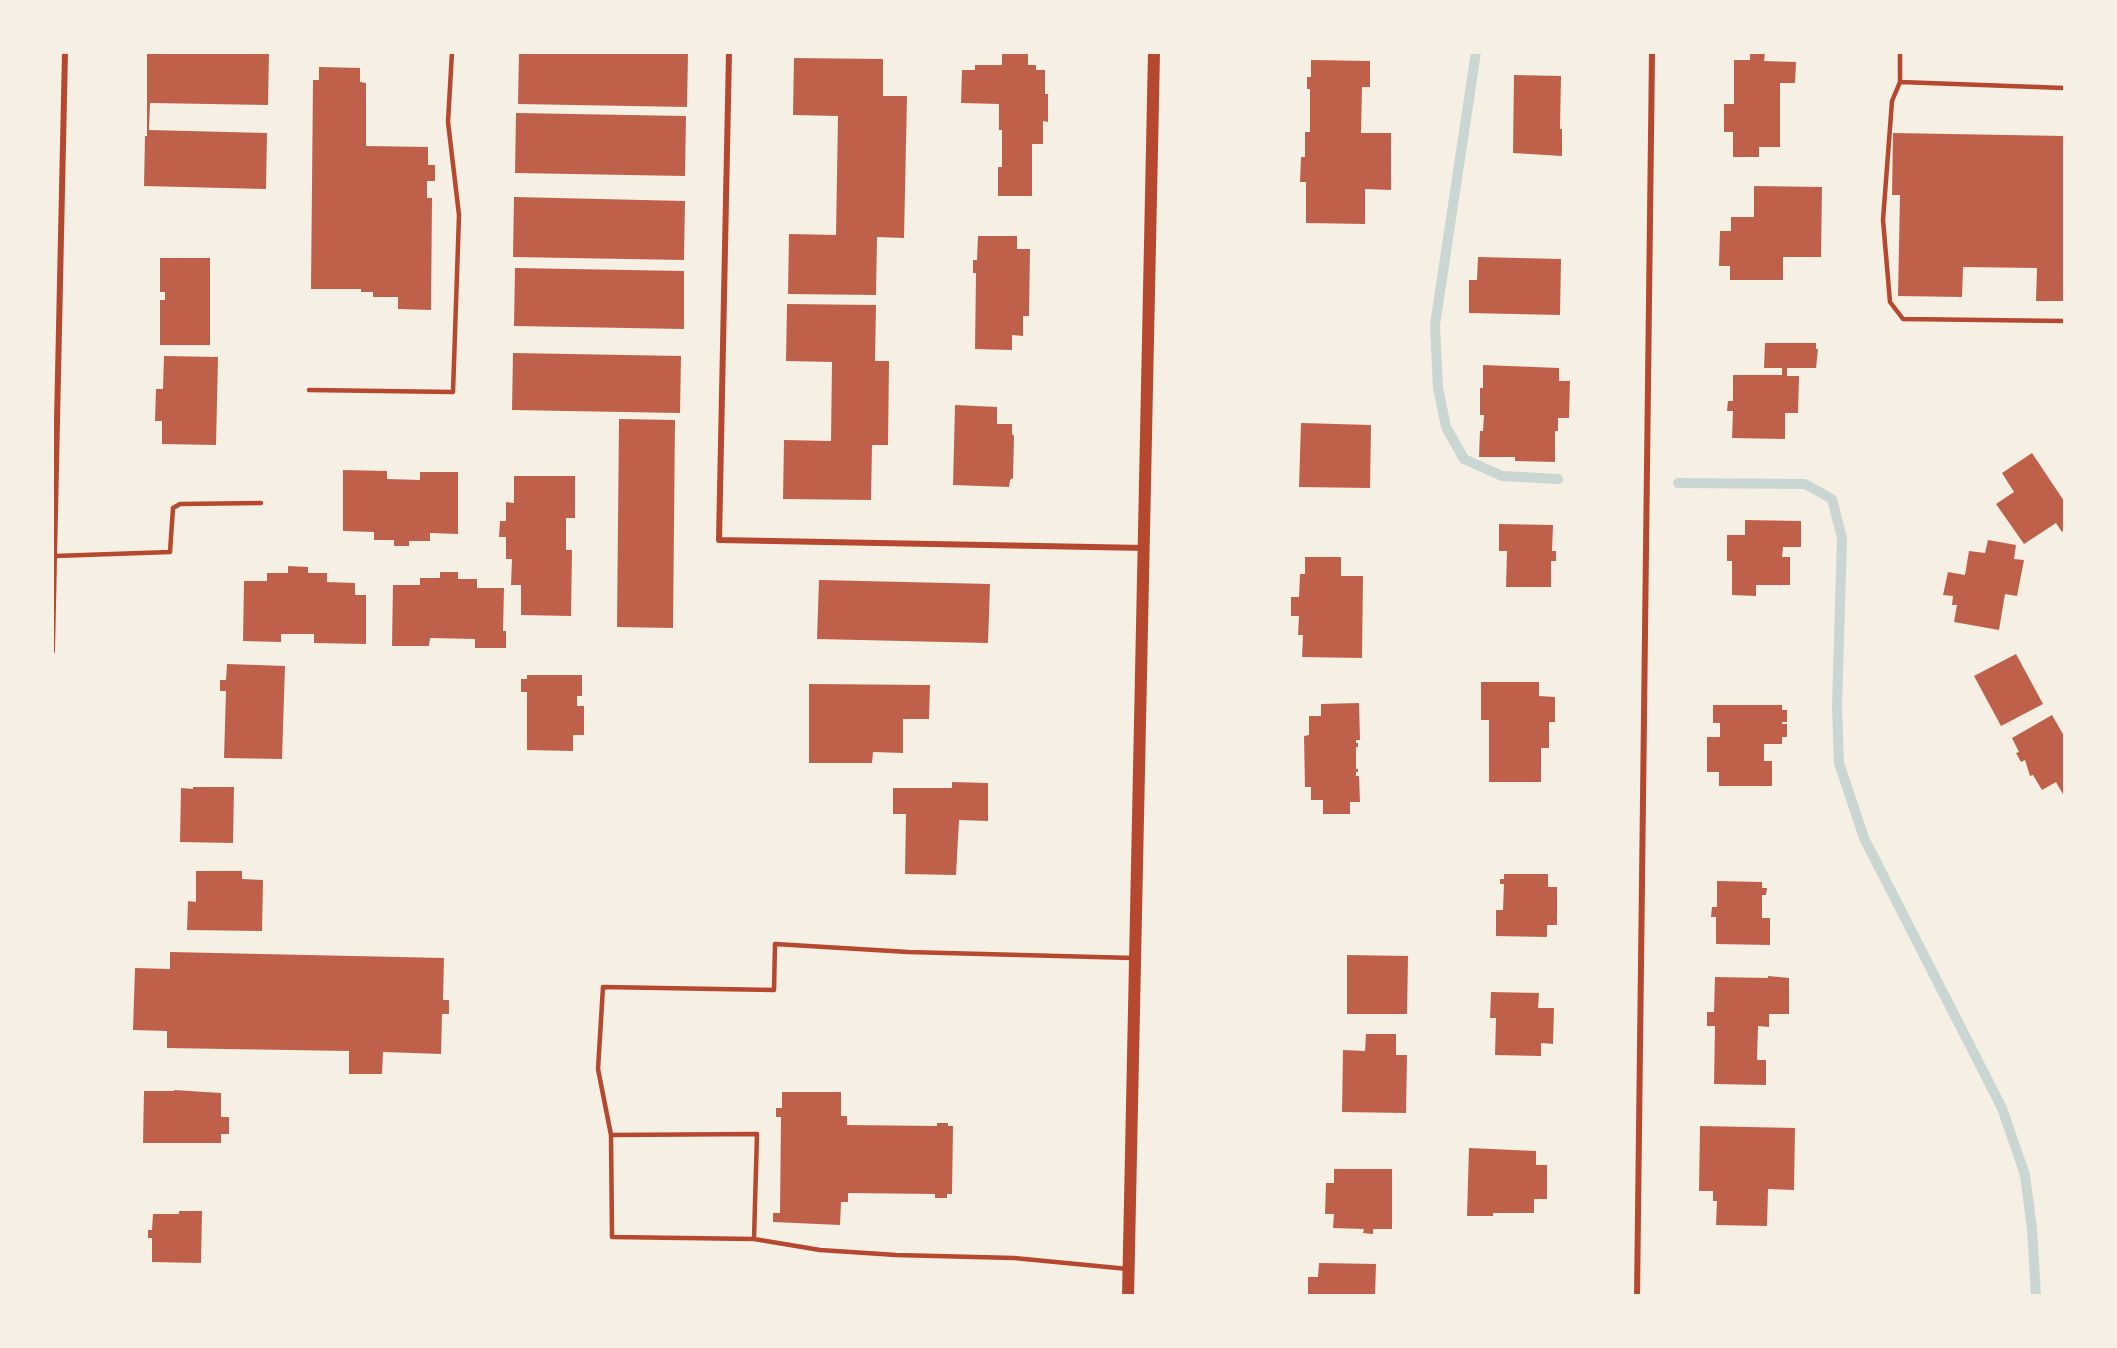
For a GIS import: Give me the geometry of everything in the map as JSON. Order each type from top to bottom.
[{"type":"main road","points":[[1128,1296],[1154,52]]},
{"type":"street","points":[[52,651],[65,52]]},
{"type":"street","points":[[729,52],[719,540],[1145,548]]},
{"type":"street","points":[[1637,1296],[1652,52]]},
{"type":"lane","points":[[309,390],[453,392],[459,214],[448,122],[452,52]]},
{"type":"lane","points":[[1900,52],[1900,82],[1892,101],[1883,220],[1890,302],[1904,319],[2064,321]]},
{"type":"lane","points":[[1900,82],[2064,88]]},
{"type":"lane","points":[[55,556],[170,552],[173,508],[180,504],[261,503]]},
{"type":"lane","points":[[1128,1269],[1014,1258],[896,1255],[820,1250],[754,1239],[612,1236],[611,1135],[598,1069],[603,987],[774,990],[775,944],[908,952],[1136,958]]},
{"type":"lane","points":[[611,1135],[757,1134],[754,1239]]},
{"type":"building","points":[[147,52],[269,52],[268,105],[150,103],[149,130],[267,133],[266,189],[144,186],[145,136],[147,136]]},
{"type":"building","points":[[519,52],[688,52],[687,107],[518,104]]},
{"type":"building","points":[[1002,53],[1028,54],[1028,65],[1036,65],[1036,70],[1045,70],[1048,122],[1043,121],[1043,144],[1032,144],[1032,196],[998,196],[998,167],[1002,167],[999,104],[961,103],[962,70],[975,70],[975,65],[1002,65]]},
{"type":"building","points":[[1750,53],[1765,53],[1764,61],[1796,62],[1795,83],[1780,83],[1780,147],[1759,147],[1759,157],[1733,157],[1733,132],[1724,132],[1724,104],[1734,104],[1734,60],[1750,60]]},
{"type":"building","points":[[794,58],[883,59],[883,96],[907,96],[904,238],[877,237],[876,295],[788,294],[789,234],[836,235],[838,116],[793,115]]},
{"type":"building","points":[[1311,60],[1370,61],[1370,87],[1362,87],[1361,133],[1391,133],[1391,190],[1365,189],[1365,224],[1306,223],[1306,182],[1300,182],[1301,157],[1305,157],[1305,132],[1310,132],[1310,89],[1307,89],[1307,77],[1311,77]]},
{"type":"building","points":[[319,67],[360,68],[360,82],[366,83],[366,146],[428,147],[428,165],[435,165],[435,181],[427,181],[427,198],[432,198],[431,310],[398,309],[398,297],[373,297],[373,292],[361,292],[361,289],[311,289],[313,80],[319,80]]},
{"type":"building","points":[[1514,75],[1561,76],[1562,156],[1513,153]]},
{"type":"building","points":[[516,113],[686,116],[685,176],[515,173]]},
{"type":"building","points":[[1893,133],[2064,136],[2064,301],[2036,301],[2037,268],[1963,267],[1962,297],[1898,296],[1900,195],[1892,195]]},
{"type":"building","points":[[1754,186],[1822,187],[1821,257],[1783,257],[1783,280],[1730,280],[1730,266],[1719,266],[1720,231],[1731,231],[1731,217],[1754,217]]},
{"type":"building","points":[[514,197],[685,201],[684,260],[513,257]]},
{"type":"building","points":[[978,236],[1017,236],[1017,249],[1030,249],[1029,316],[1023,316],[1023,336],[1012,335],[1012,350],[975,349],[976,273],[973,273],[973,260],[977,260]]},
{"type":"building","points":[[1478,257],[1561,259],[1560,315],[1469,313],[1469,280],[1477,280]]},
{"type":"building","points":[[160,258],[210,258],[210,345],[160,345],[160,300],[165,300],[165,292],[160,292]]},
{"type":"building","points":[[515,268],[684,271],[684,329],[514,326]]},
{"type":"building","points":[[787,304],[876,305],[875,361],[889,361],[888,445],[872,445],[871,500],[783,499],[784,440],[831,441],[832,362],[786,361]]},
{"type":"building","points":[[1765,343],[1816,343],[1816,349],[1818,349],[1816,368],[1787,368],[1787,376],[1799,376],[1798,413],[1785,413],[1785,439],[1732,438],[1733,411],[1727,411],[1728,401],[1733,401],[1733,375],[1782,375],[1782,368],[1764,368]]},
{"type":"building","points":[[513,353],[681,356],[680,413],[512,410]]},
{"type":"building","points":[[164,356],[218,357],[216,445],[162,444],[162,421],[155,421],[156,389],[163,389]]},
{"type":"building","points":[[1483,365],[1559,368],[1559,381],[1570,381],[1569,418],[1558,418],[1558,431],[1555,431],[1555,462],[1515,461],[1515,457],[1479,457],[1480,431],[1483,431],[1484,415],[1480,415]]},
{"type":"building","points":[[955,405],[997,407],[997,424],[1012,424],[1013,478],[1010,480],[1009,487],[953,485]]},
{"type":"building","points":[[619,419],[675,420],[673,628],[617,627]]},
{"type":"building","points":[[1301,423],[1371,425],[1370,488],[1299,487]]},
{"type":"building","points":[[2032,453],[2064,501],[2064,530],[2062,532],[2056,523],[2024,544],[1996,504],[2014,492],[2002,473]]},
{"type":"building","points":[[343,470],[387,471],[387,479],[420,480],[420,472],[458,472],[458,534],[430,533],[430,541],[409,541],[409,546],[394,546],[394,540],[374,540],[374,532],[343,531]]},
{"type":"building","points":[[514,476],[575,476],[575,518],[566,518],[566,550],[572,550],[571,616],[521,615],[521,585],[511,585],[512,559],[506,559],[506,537],[499,537],[500,521],[506,521],[506,502],[514,503]]},
{"type":"building","points":[[1745,520],[1801,521],[1801,547],[1783,547],[1782,557],[1790,557],[1790,585],[1756,585],[1756,596],[1732,595],[1732,561],[1727,561],[1727,535],[1745,535]]},
{"type":"building","points":[[1499,524],[1553,525],[1552,551],[1556,551],[1556,561],[1551,561],[1551,587],[1506,587],[1507,551],[1499,551]]},
{"type":"building","points":[[1988,540],[2016,545],[2014,559],[2024,560],[2017,596],[2005,594],[1999,630],[1954,622],[1957,605],[1952,605],[1953,596],[1943,595],[1948,572],[1965,575],[1969,551],[1985,553]]},
{"type":"building","points":[[1305,557],[1341,557],[1341,576],[1363,576],[1362,658],[1302,657],[1303,635],[1298,635],[1299,616],[1291,616],[1291,597],[1299,597],[1300,574],[1305,574]]},
{"type":"building","points":[[288,566],[308,567],[308,573],[327,573],[327,582],[355,583],[355,595],[366,595],[366,644],[314,643],[314,634],[281,634],[281,642],[243,641],[244,581],[267,581],[267,573],[288,573]]},
{"type":"building","points":[[440,572],[458,572],[458,579],[477,579],[477,588],[504,588],[503,631],[506,631],[506,648],[475,648],[475,639],[430,638],[429,646],[392,646],[393,585],[420,585],[420,578],[440,578]]},
{"type":"building","points":[[819,580],[990,584],[988,643],[817,639]]},
{"type":"building","points":[[2016,654],[2043,704],[2001,726],[1974,676]]},
{"type":"building","points":[[227,664],[285,666],[282,759],[224,758],[226,691],[220,691],[220,680],[226,680]]},
{"type":"building","points":[[527,675],[582,675],[582,696],[577,696],[577,706],[584,706],[584,735],[573,735],[573,751],[527,750],[527,692],[521,692],[521,679],[527,679]]},
{"type":"building","points":[[1481,682],[1539,682],[1539,696],[1555,697],[1555,722],[1549,722],[1549,748],[1541,748],[1541,782],[1489,782],[1489,720],[1481,720]]},
{"type":"building","points":[[809,684],[930,685],[929,719],[903,719],[903,753],[873,752],[872,763],[809,763]]},
{"type":"building","points":[[1359,703],[1360,740],[1356,740],[1358,747],[1356,747],[1356,769],[1358,772],[1356,776],[1359,776],[1360,802],[1350,802],[1350,814],[1323,814],[1323,800],[1311,800],[1311,787],[1305,787],[1304,736],[1309,735],[1309,716],[1321,716],[1321,704]]},
{"type":"building","points":[[1713,705],[1782,705],[1782,710],[1787,710],[1787,722],[1782,722],[1782,724],[1787,724],[1787,737],[1782,737],[1782,744],[1764,744],[1764,761],[1772,761],[1772,786],[1719,786],[1719,772],[1707,772],[1707,737],[1720,737],[1720,723],[1713,723]]},
{"type":"building","points":[[2052,715],[2064,736],[2064,796],[2056,782],[2042,790],[2033,775],[2030,776],[2025,760],[2021,762],[2012,738]]},
{"type":"building","points":[[952,782],[988,783],[988,821],[959,820],[956,875],[905,874],[906,814],[893,814],[893,788],[952,788]]},
{"type":"building","points":[[193,787],[234,787],[233,843],[180,842],[181,788],[193,789]]},
{"type":"building","points":[[196,871],[242,871],[242,879],[263,880],[262,931],[187,930],[188,901],[196,902]]},
{"type":"building","points":[[1504,874],[1548,874],[1548,887],[1557,887],[1557,925],[1547,925],[1547,937],[1496,936],[1496,910],[1503,910],[1504,884],[1500,884],[1500,879],[1504,879]]},
{"type":"building","points":[[1717,881],[1762,882],[1762,888],[1767,888],[1766,895],[1762,895],[1762,918],[1770,918],[1770,945],[1716,944],[1716,917],[1711,917],[1712,907],[1717,907]]},
{"type":"building","points":[[170,952],[444,958],[443,1000],[449,1000],[449,1014],[442,1014],[441,1054],[383,1052],[382,1074],[349,1074],[349,1051],[167,1048],[167,1031],[133,1030],[135,968],[170,969]]},
{"type":"building","points":[[1347,955],[1408,956],[1407,1014],[1347,1014]]},
{"type":"building","points":[[1768,976],[1789,978],[1789,1014],[1769,1014],[1769,1027],[1758,1026],[1757,1060],[1766,1060],[1766,1085],[1714,1084],[1715,1026],[1707,1026],[1707,1012],[1714,1012],[1715,977],[1768,978]]},
{"type":"building","points":[[1491,992],[1539,993],[1538,1008],[1554,1008],[1553,1044],[1541,1043],[1541,1056],[1495,1055],[1496,1018],[1490,1018]]},
{"type":"building","points":[[1366,1034],[1396,1034],[1396,1055],[1407,1055],[1406,1113],[1342,1112],[1343,1050],[1365,1051]]},
{"type":"building","points":[[144,1091],[221,1093],[221,1117],[229,1117],[229,1134],[221,1134],[221,1143],[143,1143]]},
{"type":"building","points":[[782,1092],[841,1092],[841,1116],[847,1116],[847,1125],[937,1126],[937,1123],[948,1123],[948,1126],[953,1126],[952,1194],[947,1194],[947,1198],[935,1198],[935,1194],[848,1193],[848,1202],[841,1202],[840,1225],[773,1222],[773,1213],[780,1213],[781,1117],[776,1117],[776,1108],[782,1108]]},
{"type":"building","points":[[1700,1126],[1795,1128],[1794,1190],[1768,1189],[1767,1226],[1716,1225],[1717,1201],[1713,1201],[1713,1191],[1699,1191]]},
{"type":"building","points":[[1469,1148],[1536,1151],[1536,1165],[1547,1165],[1547,1199],[1534,1199],[1534,1213],[1493,1213],[1493,1216],[1467,1216]]},
{"type":"building","points":[[1334,1169],[1392,1169],[1392,1229],[1373,1229],[1373,1234],[1363,1233],[1364,1229],[1333,1228],[1334,1214],[1325,1214],[1326,1183],[1334,1183]]},
{"type":"building","points":[[179,1211],[202,1211],[201,1263],[152,1262],[152,1238],[148,1238],[148,1230],[152,1230],[153,1214],[179,1214]]},
{"type":"building","points":[[1319,1263],[1376,1264],[1375,1296],[1308,1296],[1308,1277],[1318,1277]]},
{"type":"waterway","points":[[1476,52],[1435,325],[1438,388],[1446,427],[1464,459],[1502,476],[1558,479]]},
{"type":"waterway","points":[[1678,483],[1805,484],[1832,499],[1842,538],[1837,706],[1839,763],[1864,838],[2002,1108],[2025,1175],[2032,1229],[2036,1296]]}]
